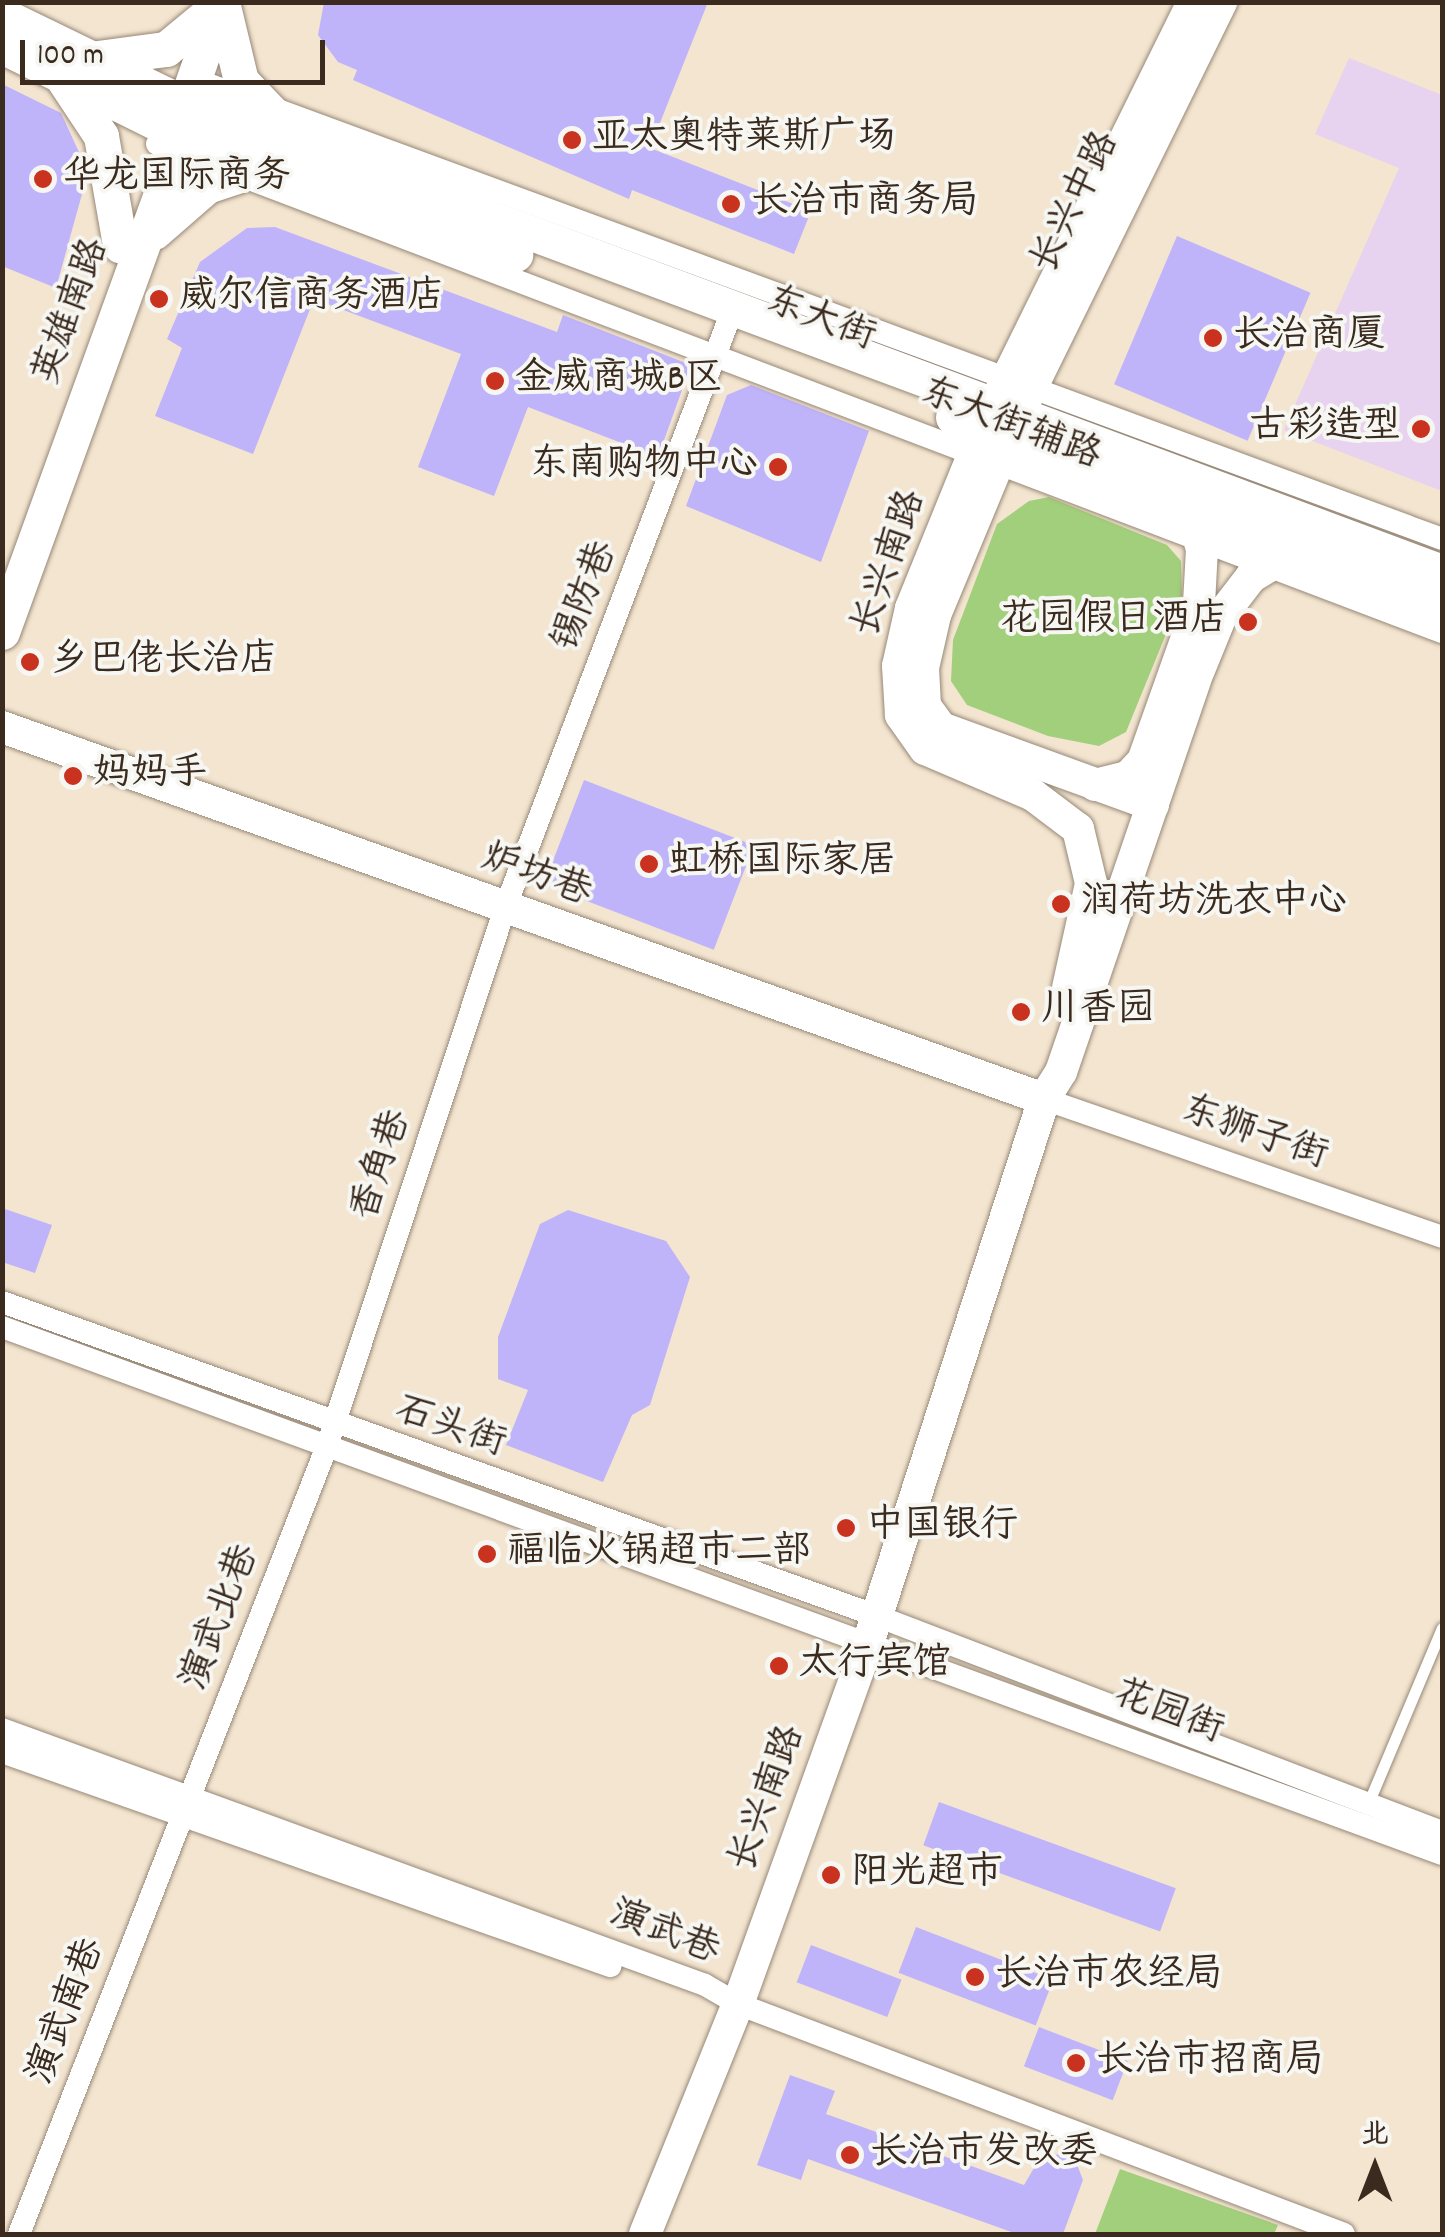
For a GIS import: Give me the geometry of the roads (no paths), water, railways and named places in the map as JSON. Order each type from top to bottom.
[{"type":"main road","name":"长兴中路","points":[[1002,420],[1193,2]]},
{"type":"main road","name":"长兴中路","points":[[1002,420],[1220,2]]},
{"type":"main road","points":[[2,46],[75,67],[166,49],[222,3],[241,81],[258,103],[322,156]]},
{"type":"main road","name":"英雄南路","points":[[2,564],[130,247],[222,3]]},
{"type":"main road","points":[[2,16],[75,67],[176,123]]},
{"type":"main road","points":[[75,67],[101,136],[130,247],[180,202],[255,170]]},
{"type":"main road","name":"东大街","points":[[176,123],[322,156],[726,332]]},
{"type":"main road","name":"东大街","points":[[176,123],[255,170],[1442,572]]},
{"type":"main road","name":"英雄南路","points":[[2,632],[130,247]]},
{"type":"main road","name":"东大街","points":[[1002,420],[1194,522],[1316,556],[1442,604]]},
{"type":"main road","name":"长兴南路","points":[[1002,420],[935,616],[923,668],[925,706],[941,728],[1153,805]]},
{"type":"main road","name":"长兴南路","points":[[1002,420],[911,608],[897,692],[901,715],[925,749],[1033,795],[1078,829],[1088,853],[1085,926],[1045,1066],[1044,1099]]},
{"type":"main road","points":[[1095,785],[1128,777],[1143,761],[1198,604],[1203,570],[1194,522]]},
{"type":"main road","points":[[1271,565],[1316,556]]},
{"type":"main road","name":"长兴南路","points":[[645,2234],[738,2004],[873,1628],[1044,1099],[1061,1072],[1221,616],[1242,587],[1271,565]]},
{"type":"main road","name":"炉坊巷","points":[[2,727],[1044,1099]]},
{"type":"street","name":"东大街辅路","points":[[176,123],[258,103],[745,278],[780,298],[919,350],[1002,420],[1442,539]]},
{"type":"street","name":"锡防巷","points":[[505,908],[726,332]]},
{"type":"street","points":[[1194,522],[1271,565],[1442,632]]},
{"type":"street","name":"香角巷","points":[[330,1436],[505,908]]},
{"type":"street","name":"东狮子街","points":[[1044,1099],[1442,1237]]},
{"type":"street","name":"石头街","points":[[2,1302],[330,1436]]},
{"type":"street","name":"石头街","points":[[2,1327],[330,1436],[873,1628]]},
{"type":"street","name":"演武北巷","points":[[186,1806],[330,1436]]},
{"type":"street","name":"花园街","points":[[873,1628],[1362,1813],[1442,1854]]},
{"type":"street","name":"演武巷","points":[[2,1729],[186,1806],[676,1990],[738,2004],[1302,2227],[1344,2234]]},
{"type":"street","name":"演武巷","points":[[2,1752],[186,1806]]},
{"type":"street","name":"演武南巷","points":[[18,2234],[186,1806]]},
{"type":"street","name":"花园街","points":[[1362,1813],[1442,1832]]},
{"type":"lane","points":[[1362,1813],[1442,1628]]},
{"type":"place","name":"亚太奥特莱斯广场","points":[[572,140]]},
{"type":"place","name":"华龙国际商务","points":[[43,179]]},
{"type":"place","name":"长治市商务局","points":[[731,204]]},
{"type":"place","name":"威尔信商务酒店","points":[[159,299]]},
{"type":"place","name":"长治商厦","points":[[1213,338]]},
{"type":"place","name":"金威商城B区","points":[[495,381]]},
{"type":"place","name":"古彩造型","points":[[1421,429]]},
{"type":"place","name":"东南购物中心","points":[[778,467]]},
{"type":"place","name":"花园假日酒店","points":[[1248,622]]},
{"type":"place","name":"乡巴佬长治店","points":[[30,662]]},
{"type":"place","name":"妈妈手","points":[[73,776]]},
{"type":"place","name":"虹桥国际家居","points":[[649,864]]},
{"type":"place","name":"润荷坊洗衣中心","points":[[1061,904]]},
{"type":"place","name":"川香园","points":[[1021,1012]]},
{"type":"place","name":"中国银行","points":[[846,1528]]},
{"type":"place","name":"福临火锅超市二部","points":[[487,1554]]},
{"type":"place","name":"太行宾馆","points":[[779,1666]]},
{"type":"place","name":"阳光超市","points":[[831,1875]]},
{"type":"place","name":"长治市农经局","points":[[975,1977]]},
{"type":"place","name":"长治市招商局","points":[[1076,2063]]},
{"type":"place","name":"长治市发改委","points":[[850,2155]]}]
